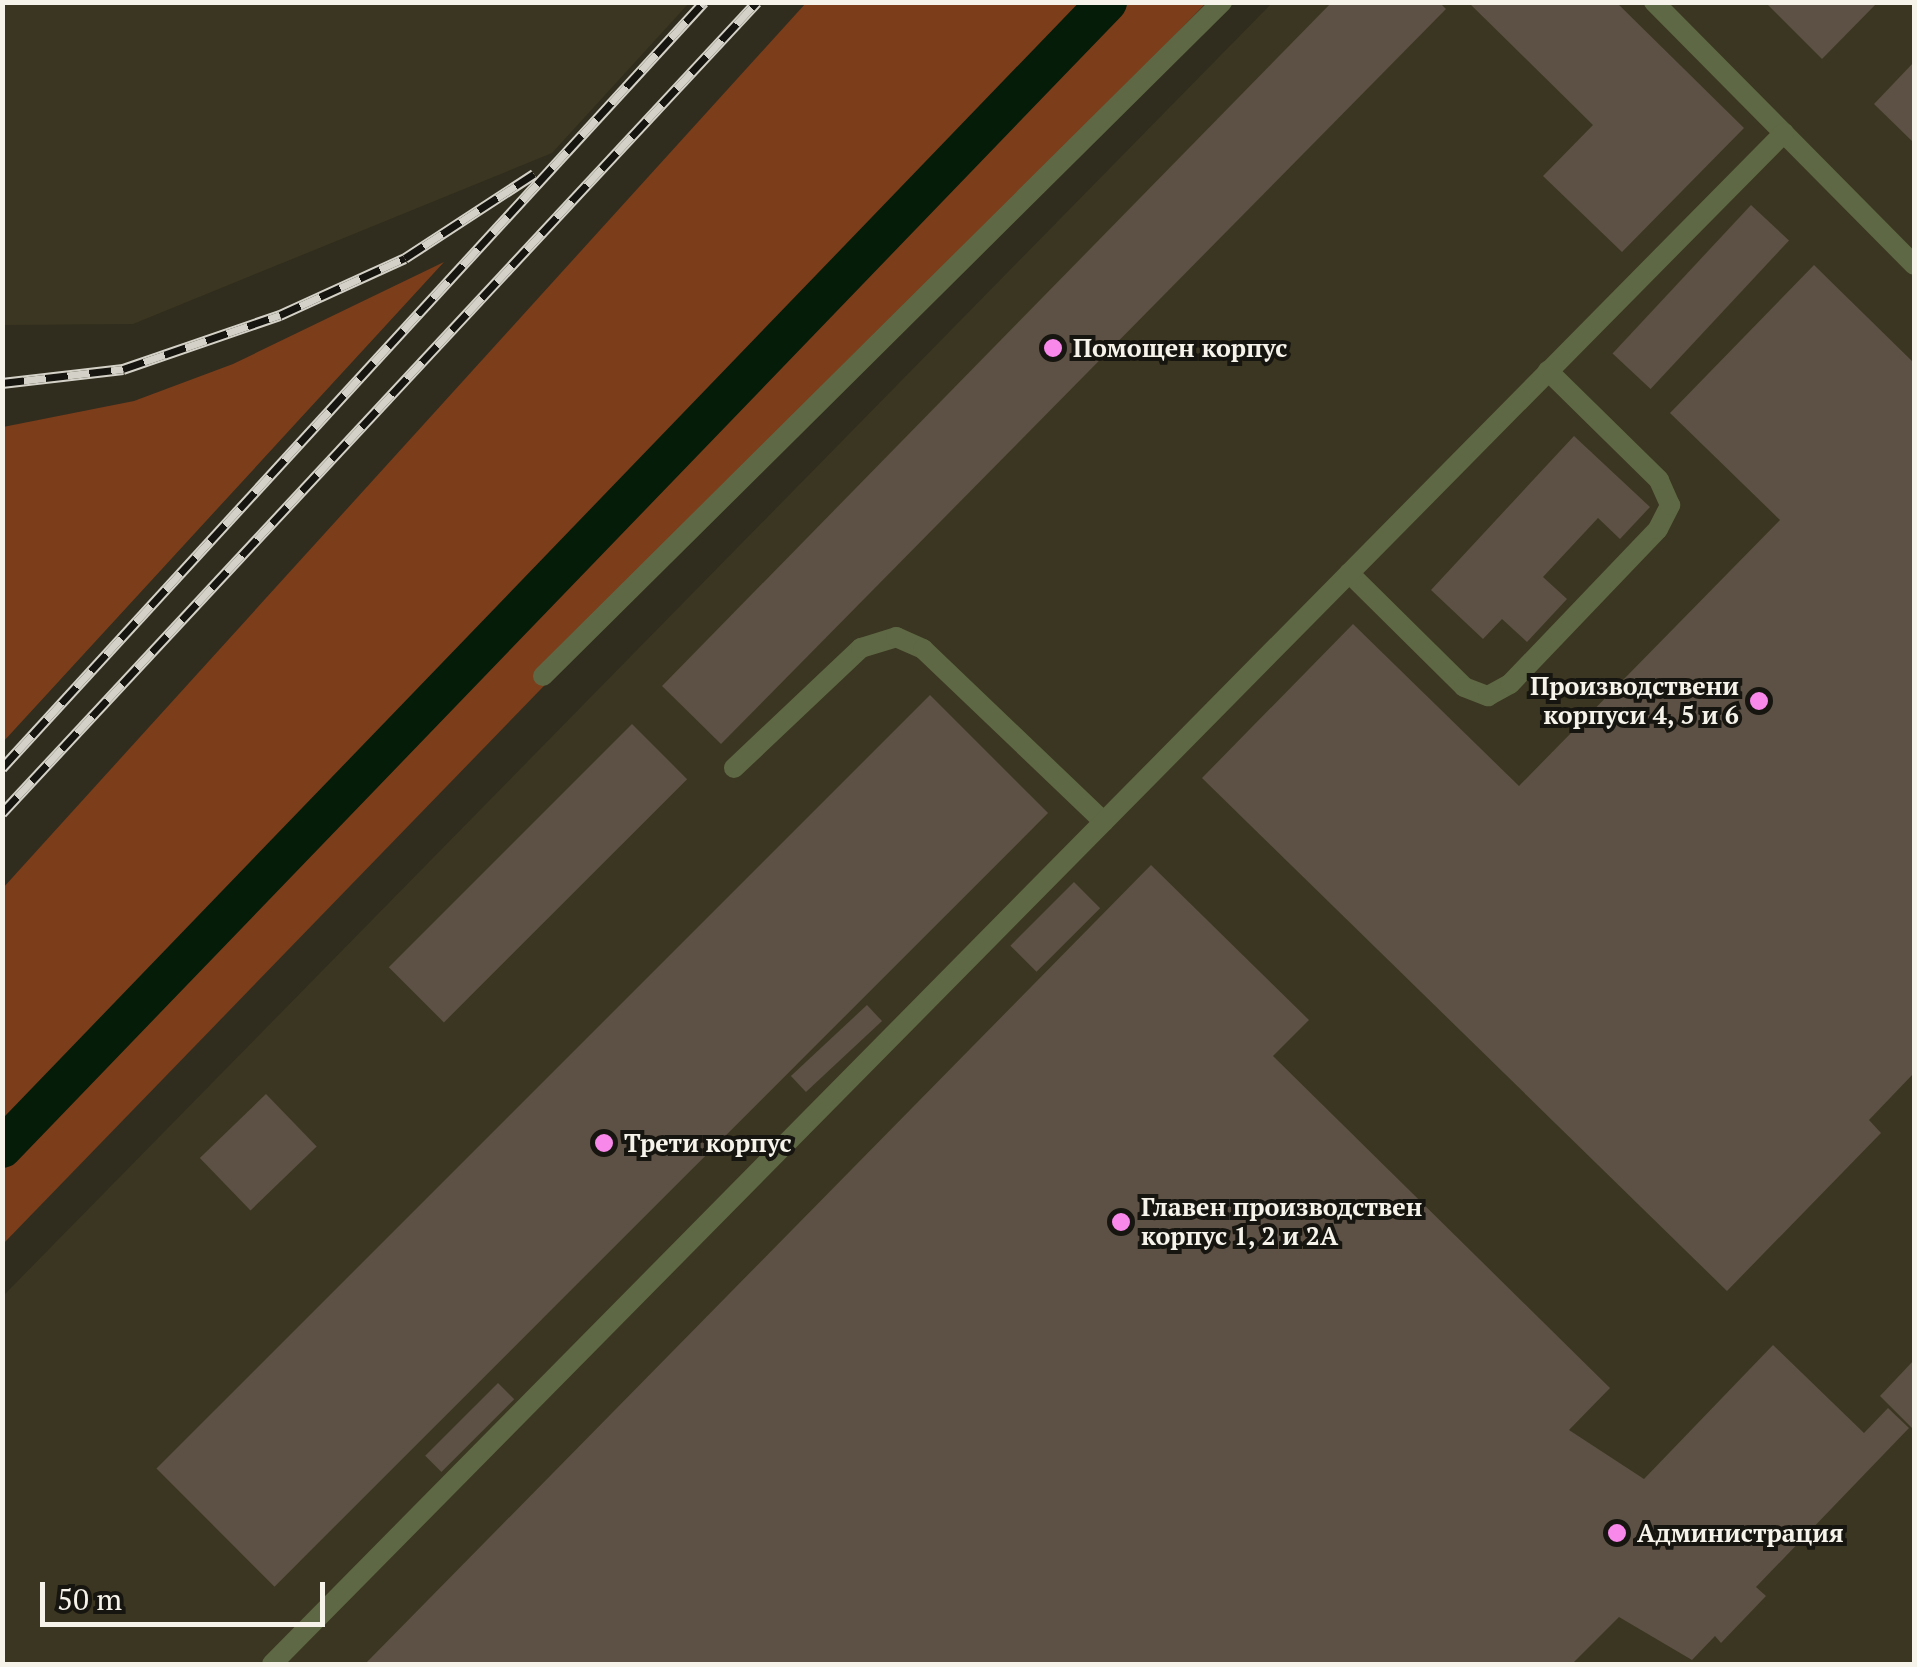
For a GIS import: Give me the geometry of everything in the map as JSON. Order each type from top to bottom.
[{"type":"lane","points":[[543,676],[1222,2]]},
{"type":"lane","points":[[1654,2],[1914,265]]},
{"type":"lane","points":[[272,1664],[1784,134]]},
{"type":"lane","points":[[1348,573],[1464,687],[1488,696],[1510,684],[1658,529],[1670,504],[1660,480],[1548,371]]},
{"type":"lane","points":[[734,768],[861,648],[896,637],[923,649],[1104,822]]},
{"type":"shaded area","points":[[2,3],[689,3],[552,153],[133,324],[3,325]]},
{"type":"shaded area","points":[[806,3],[1206,3],[3,1244],[3,888]]},
{"type":"shaded area","points":[[1272,3],[1914,3],[1914,1664],[3,1664],[3,1296]]},
{"type":"shaded area","points":[[444,262],[3,742],[3,427],[134,401],[233,364]]},
{"type":"building","name":"Помощен корпус","points":[[1332,2],[1439,2],[1446,9],[721,744],[662,686]]},
{"type":"building","points":[[1468,2],[1616,2],[1744,128],[1622,252],[1543,176],[1593,125]]},
{"type":"building","points":[[1765,2],[1878,2],[1822,59]]},
{"type":"building","points":[[1914,62],[1914,143],[1874,104]]},
{"type":"building","points":[[1751,205],[1789,240],[1651,389],[1613,353]]},
{"type":"building","name":"Производствени корпуси 4, 5 и 6","points":[[1814,265],[1914,363],[1914,1073],[1869,1120],[1881,1133],[1727,1291],[1202,778],[1353,624],[1519,786],[1780,520],[1670,413]]},
{"type":"building","points":[[1574,436],[1650,507],[1620,539],[1598,518],[1543,577],[1567,599],[1527,642],[1502,619],[1483,639],[1431,590]]},
{"type":"building","name":"Трети корпус","points":[[930,695],[1048,813],[275,1587],[156,1469]]},
{"type":"building","points":[[632,724],[687,779],[444,1022],[389,967]]},
{"type":"building","name":"Главен производствен корпус 1, 2 и 2А","points":[[1151,865],[1309,1020],[1273,1056],[1610,1388],[1569,1430],[1644,1479],[1773,1345],[1864,1433],[1888,1408],[1909,1428],[1756,1587],[1766,1596],[1721,1643],[1715,1636],[1692,1660],[1619,1617],[1572,1664],[365,1664]]},
{"type":"building","points":[[1074,882],[1100,908],[1037,972],[1010,946]]},
{"type":"building","points":[[867,1005],[882,1021],[806,1092],[791,1076]]},
{"type":"building","points":[[266,1094],[317,1147],[251,1210],[200,1158]]},
{"type":"building","points":[[1914,1360],[1914,1430],[1880,1396]]},
{"type":"building","points":[[498,1383],[514,1399],[441,1472],[425,1456]]},
{"type":"waterway","points":[[2,1148],[1107,2]]},
{"type":"railway","points":[[2,768],[704,2]]},
{"type":"railway","points":[[2,813],[757,2]]},
{"type":"railway","points":[[2,383],[123,369],[280,315],[405,258],[534,174]]},
{"type":"place","name":"Помощен корпус","points":[[1053,348]]},
{"type":"place","name":"Производствени корпуси 4, 5 и 6","points":[[1759,701]]},
{"type":"place","name":"Трети корпус","points":[[604,1143]]},
{"type":"place","name":"Главен производствен корпус 1, 2 и 2А","points":[[1121,1222]]},
{"type":"place","name":"Администрация","points":[[1617,1533]]}]
